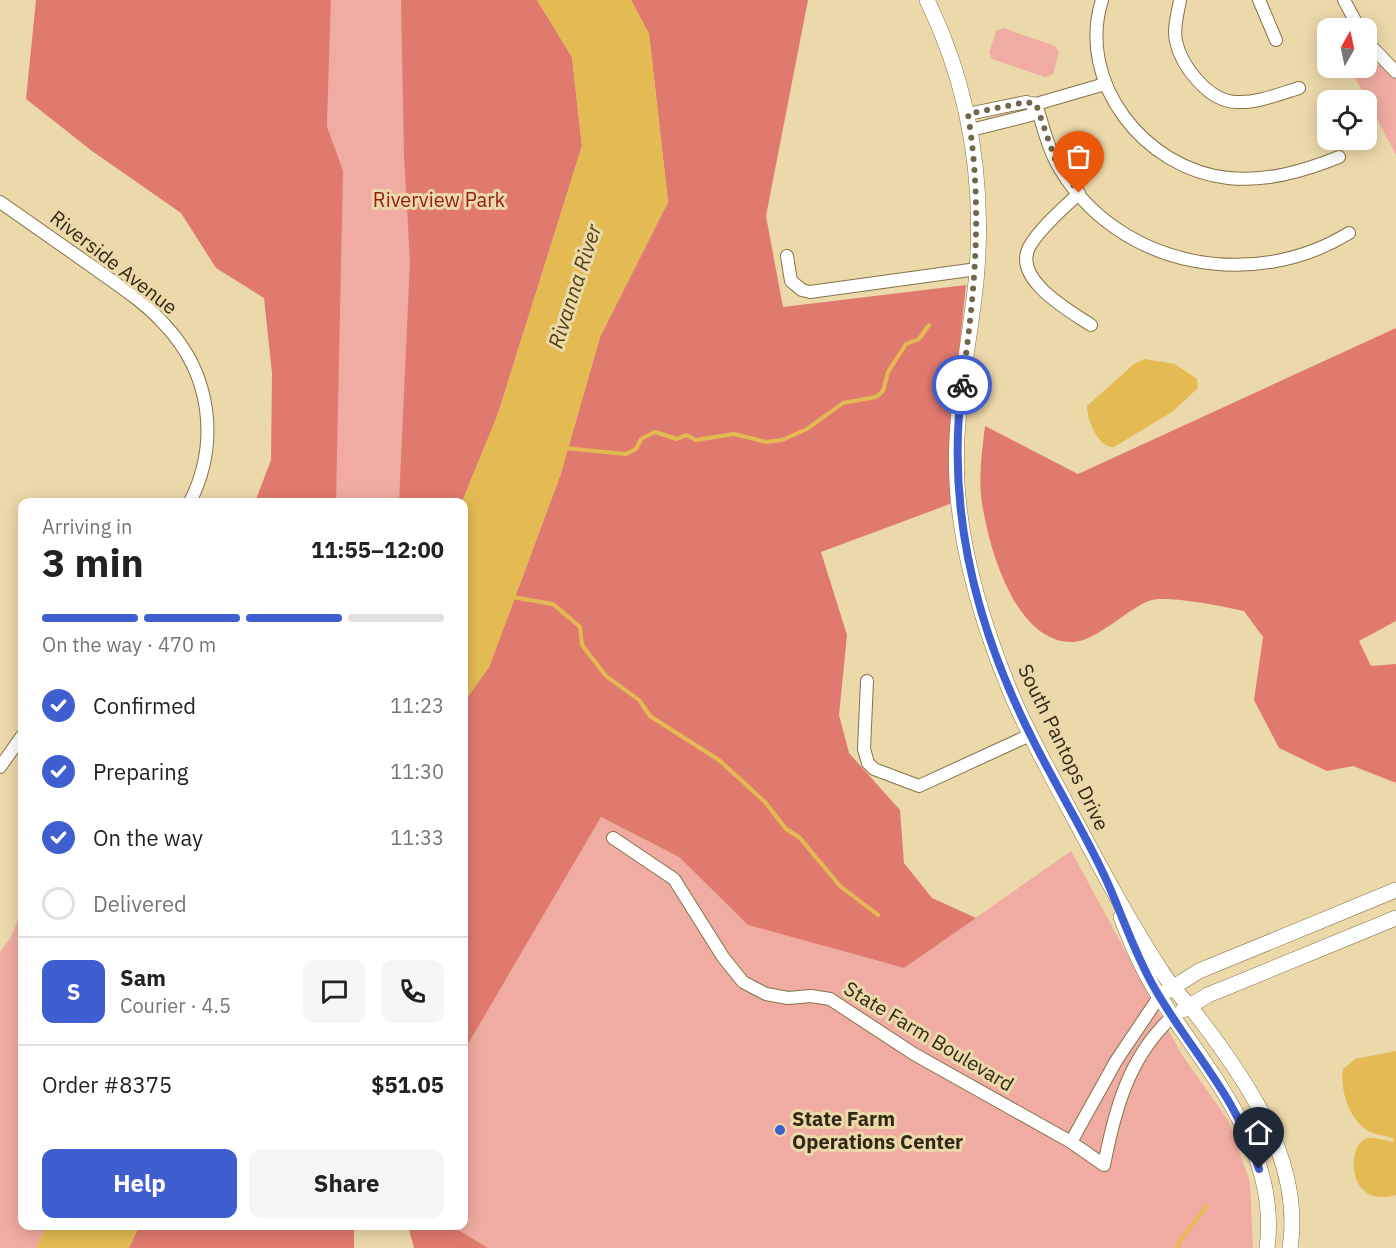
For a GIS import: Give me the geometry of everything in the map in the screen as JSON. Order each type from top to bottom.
[{"type":"street","name":"South Pantops Drive","points":[[927,0],[948,50],[968,114],[977,179],[977,268],[957,448],[960,515],[968,559],[990,638],[1030,735],[1105,876],[1129,938],[1166,992]]},
{"type":"street","points":[[1102,0],[1097,45],[1105,84],[1118,110],[1150,144],[1169,158],[1198,172],[1227,178],[1271,177],[1339,157]]},
{"type":"street","points":[[1180,0],[1175,39],[1184,65],[1207,90],[1234,103],[1255,101],[1299,88]]},
{"type":"street","points":[[1259,0],[1276,40]]},
{"type":"street","points":[[1344,0],[1354,18]]},
{"type":"street","points":[[1377,52],[1396,72]]},
{"type":"street","points":[[968,114],[1026,102],[1036,104],[1105,84]]},
{"type":"street","points":[[971,130],[1031,115],[1036,104]]},
{"type":"street","points":[[1036,104],[1055,159],[1079,193],[1106,219],[1135,240],[1156,250],[1198,263],[1245,266],[1283,261],[1324,247],[1349,233]]},
{"type":"street","points":[[1079,193],[1031,242],[1026,259],[1033,280],[1059,305],[1091,325]]},
{"type":"street","name":"Riverside Avenue","points":[[0,202],[151,310],[181,344],[199,377],[208,421],[205,465],[192,498]]},
{"type":"street","points":[[787,256],[791,281],[802,290],[810,292],[977,268]]},
{"type":"street","points":[[867,681],[865,756],[874,769],[909,784],[919,786],[1030,735]]},
{"type":"street","points":[[0,767],[18,742]]},
{"type":"street","name":"State Farm Boulevard","points":[[613,837],[674,879],[723,957],[743,982],[766,994],[830,999],[914,1054],[1071,1142],[1104,1165],[1123,1086],[1150,1042],[1173,1016],[1208,995],[1396,918]]},
{"type":"street","points":[[1071,1142],[1116,1061],[1166,992],[1235,955],[1396,890]]},
{"type":"street","points":[[1166,992],[1189,1006],[1236,1069],[1269,1125],[1290,1199],[1290,1248]]},
{"type":"street","points":[[1166,992],[1173,1016],[1223,1091],[1249,1138],[1267,1202],[1267,1248]]},
{"type":"green space","points":[[36,0],[331,0],[327,126],[343,171],[336,498],[257,498],[271,460],[272,373],[264,298],[216,268],[181,213],[92,151],[26,99]]},
{"type":"green space","name":"Riverview Park","points":[[331,0],[401,0],[402,5],[405,0],[537,0],[463,498],[289,498],[337,385],[339,268],[286,235],[333,142],[327,126]]},
{"type":"green space","name":"Riverview Park","points":[[401,0],[537,0],[572,57],[582,146],[498,414],[464,498],[399,498],[410,261],[404,155]]},
{"type":"green space","points":[[631,0],[808,0],[766,216],[783,307],[966,285],[950,433],[950,504],[821,552],[847,635],[839,715],[849,753],[900,810],[904,863],[932,898],[976,918],[904,968],[748,925],[679,857],[601,817],[468,1044],[468,696],[489,667],[560,476],[600,337],[668,202],[649,34]]},
{"type":"green space","points":[[1003,28],[1055,46],[1059,52],[1053,74],[1045,77],[992,59],[989,53],[996,31]]},
{"type":"green space","points":[[1377,64],[1396,77],[1396,155],[1377,119],[1377,90],[1362,90],[1355,78],[1377,78]]},
{"type":"green space","points":[[1396,328],[1396,621],[1359,641],[1371,666],[1396,664],[1396,783],[1353,766],[1327,771],[1279,748],[1254,700],[1263,637],[1244,611],[1195,602],[1157,599],[1141,605],[1091,637],[1073,642],[1053,638],[1035,627],[1021,610],[1008,590],[999,567],[991,544],[982,503],[980,484],[985,426],[1078,474]]},
{"type":"green space","points":[[601,817],[679,857],[748,925],[904,968],[1071,851],[1182,1055],[1228,1120],[1250,1182],[1253,1248],[488,1248],[459,1230],[468,1230],[468,1044]]},
{"type":"green space","points":[[18,920],[18,1230],[45,1230],[36,1248],[0,1248],[0,952],[11,937]]},
{"type":"green space","points":[[137,1230],[354,1230],[354,1248],[129,1248]]},
{"type":"green space","points":[[409,1230],[459,1230],[488,1248],[414,1248]]},
{"type":"water","name":"Rivanna River","points":[[537,0],[631,0],[649,34],[668,202],[600,337],[560,476],[489,667],[468,696],[468,498],[464,498],[498,414],[582,146],[572,57]]},
{"type":"water","points":[[1144,359],[1175,364],[1197,379],[1198,388],[1172,412],[1114,447],[1108,446],[1094,432],[1087,406],[1134,364]]},
{"type":"water","points":[[1396,1051],[1396,1195],[1380,1197],[1368,1193],[1359,1185],[1355,1175],[1355,1153],[1359,1144],[1365,1139],[1375,1138],[1393,1142],[1394,1139],[1370,1132],[1360,1125],[1347,1103],[1342,1077],[1343,1069],[1355,1059]]},
{"type":"water","points":[[45,1230],[137,1230],[129,1248],[36,1248]]},
{"type":"waterway","points":[[564,448],[626,454],[636,449],[641,439],[655,432],[677,439],[686,435],[696,440],[734,434],[766,442],[782,440],[807,429],[843,403],[876,397],[883,391],[888,372],[906,344],[919,339],[929,325]]},
{"type":"waterway","points":[[512,597],[553,604],[580,627],[582,645],[606,676],[639,700],[650,716],[719,760],[765,802],[786,829],[800,838],[840,886],[878,915]]},
{"type":"waterway","points":[[1178,1248],[1179,1242],[1207,1206]]},
{"type":"way so far","points":[[962,385],[976,280],[978,210],[976,169],[968,114],[1012,104],[1026,102],[1036,104],[1055,159],[1079,193]]},
{"type":"place","name":"State Farm Operations Center","points":[[780,1130]]},
{"type":"route","points":[[962,385],[957,448],[960,515],[979,600],[1010,692],[1030,735],[1105,876],[1129,938],[1152,984],[1238,1114],[1259,1169]]}]
